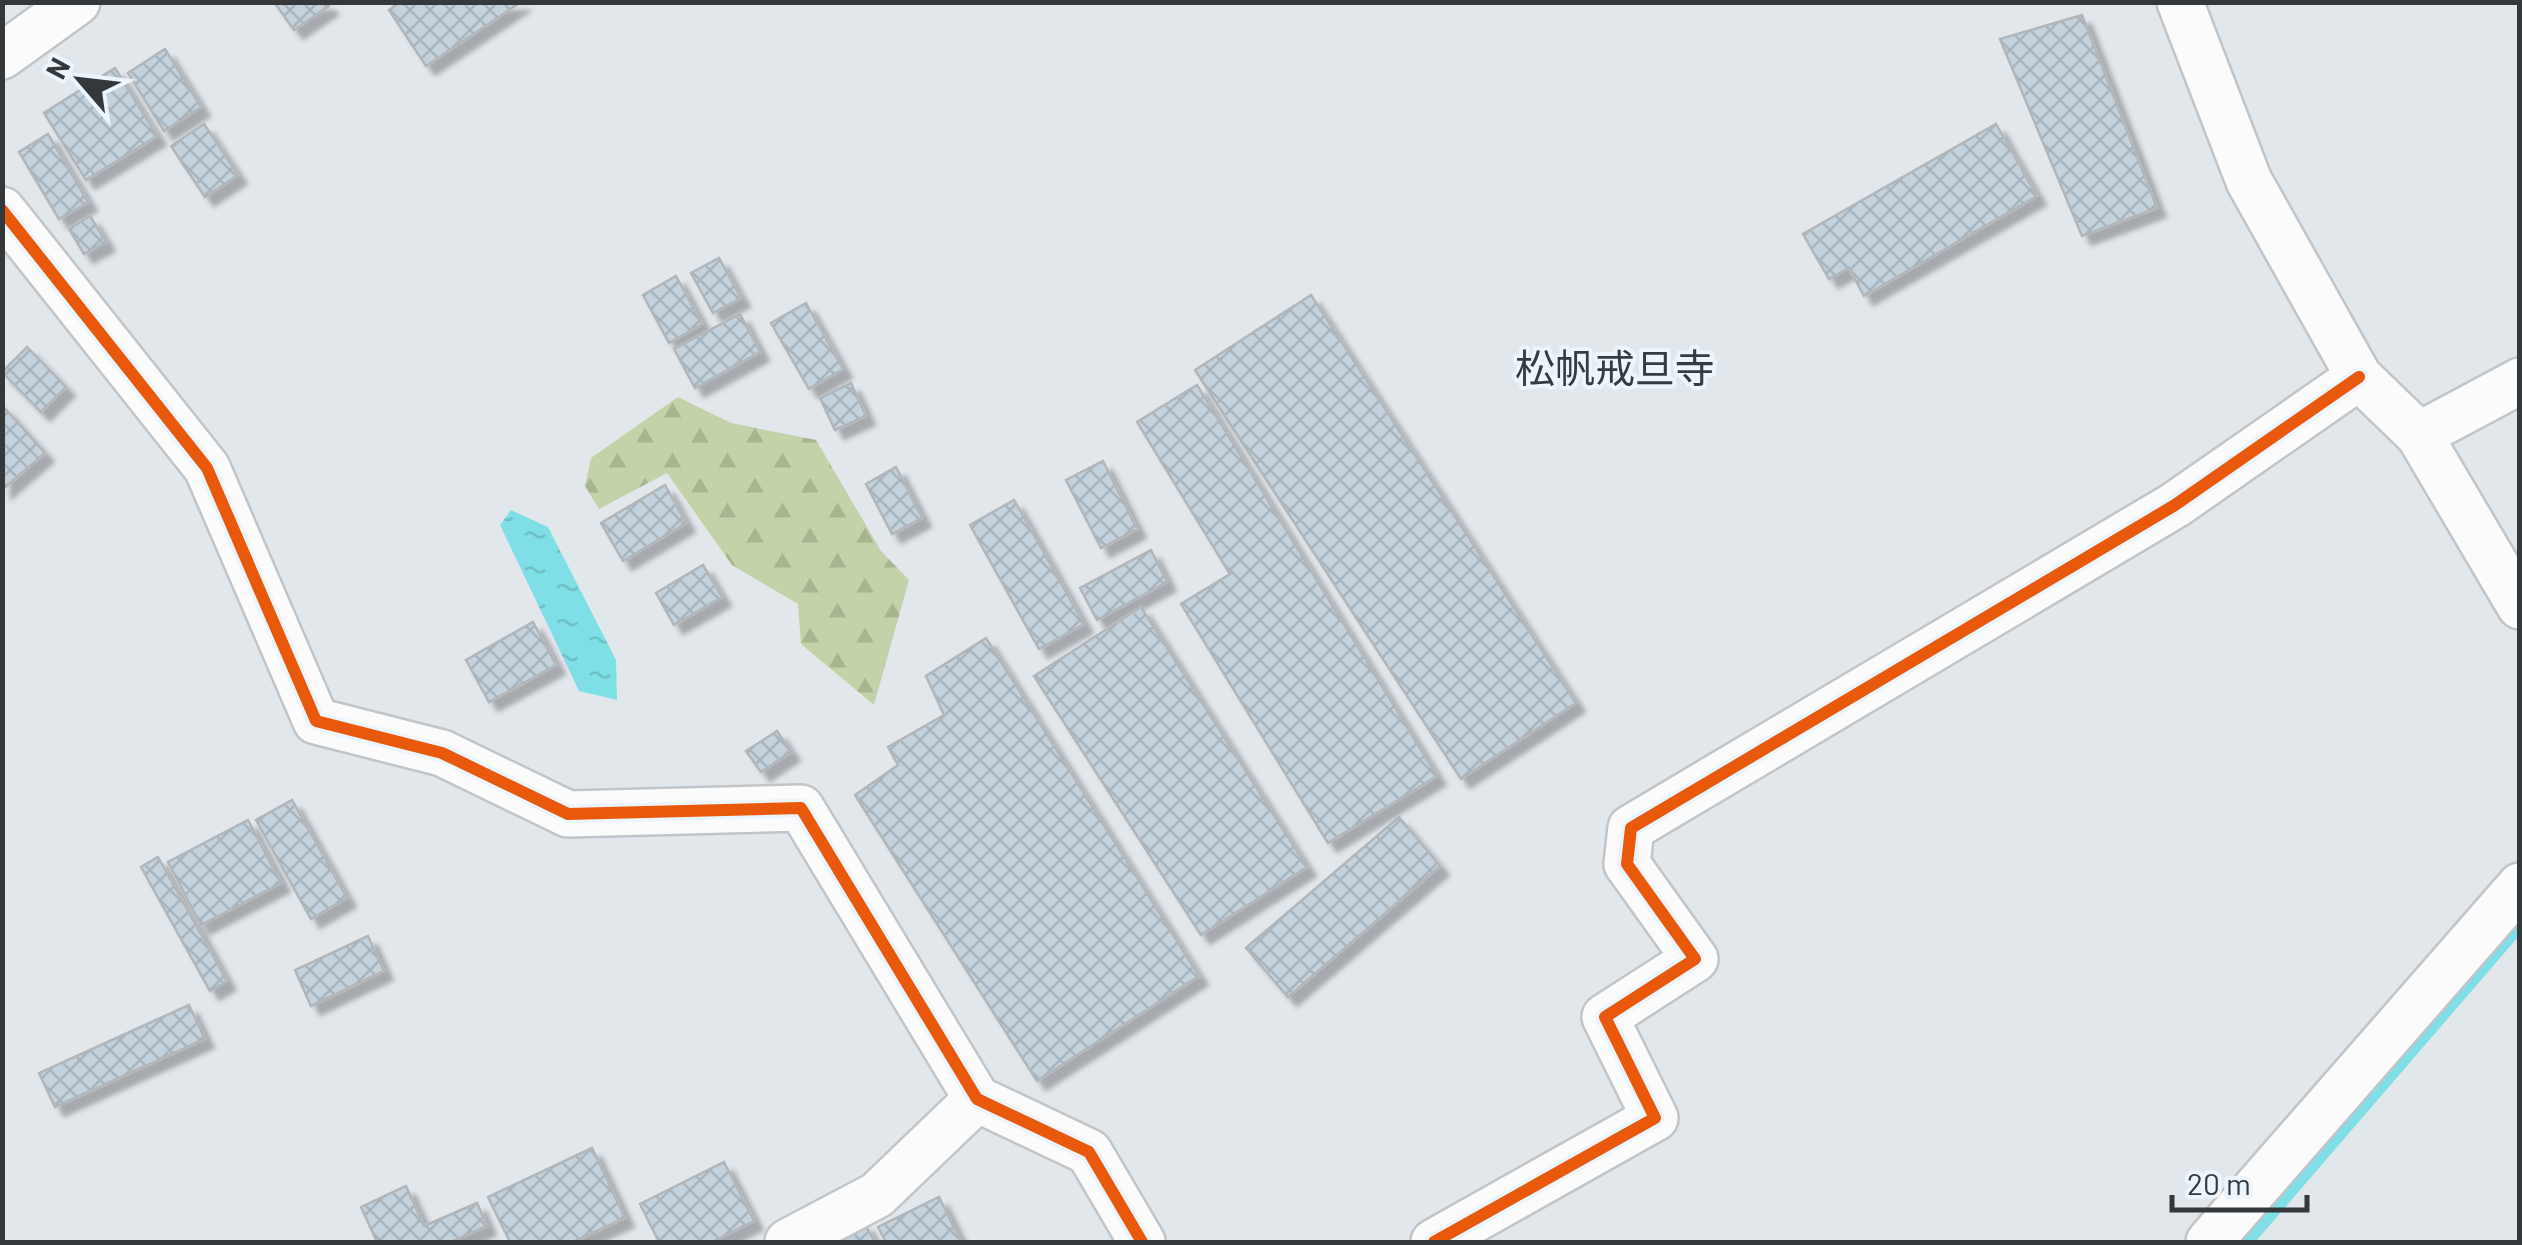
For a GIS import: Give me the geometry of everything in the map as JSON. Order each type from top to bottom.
[{"type":"street","points":[[2,56],[77,2]]},
{"type":"street","points":[[2180,2],[2249,181],[2359,378],[2420,435],[2520,606]]},
{"type":"street","points":[[2,210],[208,468],[316,721],[442,753],[568,814],[801,808],[977,1099],[1089,1152],[1142,1242]]},
{"type":"street","points":[[1434,1242],[1655,1118],[1605,1017],[1696,959],[1627,864],[1631,828],[2175,505],[2359,378]]},
{"type":"street","points":[[2420,435],[2520,381]]},
{"type":"street","points":[[2209,1242],[2520,886]]},
{"type":"street","points":[[788,1242],[877,1196],[977,1099]]},
{"type":"green space","points":[[678,397],[731,423],[816,440],[881,551],[909,580],[874,705],[801,644],[798,604],[732,565],[667,473],[599,509],[585,486],[591,458]]},
{"type":"water","points":[[511,510],[548,527],[616,660],[617,700],[579,691],[500,525]]},
{"type":"building","points":[[274,2],[326,2],[329,6],[294,30]]},
{"type":"building","points":[[400,2],[521,2],[426,66],[389,10]]},
{"type":"building","points":[[2082,15],[2157,208],[2082,236],[2000,39]]},
{"type":"building","points":[[165,49],[201,107],[164,131],[128,73]]},
{"type":"building","points":[[115,68],[157,136],[86,180],[44,113]]},
{"type":"building","points":[[204,124],[238,175],[205,197],[171,146]]},
{"type":"building","points":[[1996,124],[2037,196],[1864,296],[1849,268],[1829,279],[1803,234]]},
{"type":"building","points":[[48,134],[88,202],[59,219],[19,152]]},
{"type":"building","points":[[90,216],[106,242],[84,254],[69,229]]},
{"type":"building","points":[[719,258],[741,298],[713,313],[691,273]]},
{"type":"building","points":[[676,276],[702,324],[669,343],[643,295]]},
{"type":"building","points":[[1311,295],[1576,703],[1461,779],[1195,370]]},
{"type":"building","points":[[806,303],[843,369],[809,389],[771,323]]},
{"type":"building","points":[[740,314],[760,352],[695,388],[674,349]]},
{"type":"building","points":[[27,347],[66,387],[41,412],[2,372]]},
{"type":"building","points":[[851,383],[866,416],[835,430],[820,398]]},
{"type":"building","points":[[1197,385],[1437,776],[1328,843],[1181,604],[1230,574],[1137,422]]},
{"type":"building","points":[[2,405],[45,453],[2,490]]},
{"type":"building","points":[[1103,461],[1137,529],[1101,548],[1066,480]]},
{"type":"building","points":[[896,467],[922,518],[892,534],[866,484]]},
{"type":"building","points":[[665,485],[686,523],[623,561],[601,523]]},
{"type":"building","points":[[1014,500],[1084,624],[1039,649],[970,525]]},
{"type":"building","points":[[1151,550],[1167,582],[1097,620],[1080,588]]},
{"type":"building","points":[[703,565],[722,597],[674,625],[656,593]]},
{"type":"building","points":[[1141,607],[1307,867],[1201,935],[1034,676]]},
{"type":"building","points":[[533,622],[556,665],[489,702],[466,660]]},
{"type":"building","points":[[986,638],[1199,976],[1037,1081],[855,795],[898,765],[888,747],[944,715],[926,676]]},
{"type":"building","points":[[777,731],[791,752],[761,772],[746,751]]},
{"type":"building","points":[[292,800],[347,898],[311,919],[256,820]]},
{"type":"building","points":[[1399,817],[1440,866],[1288,997],[1246,948]]},
{"type":"building","points":[[248,820],[281,883],[201,925],[168,862]]},
{"type":"building","points":[[158,857],[227,981],[210,991],[141,867]]},
{"type":"building","points":[[368,936],[384,971],[311,1006],[295,970]]},
{"type":"building","points":[[189,1005],[205,1039],[55,1107],[39,1073]]},
{"type":"building","points":[[592,1148],[625,1218],[573,1242],[510,1242],[488,1197]]},
{"type":"building","points":[[724,1162],[754,1221],[712,1242],[659,1242],[640,1204]]},
{"type":"building","points":[[406,1186],[424,1226],[477,1203],[487,1226],[451,1242],[377,1242],[361,1207]]},
{"type":"building","points":[[939,1197],[961,1242],[886,1242],[878,1227]]},
{"type":"building","points":[[864,1223],[875,1242],[828,1242]]},
{"type":"waterway","points":[[2246,1242],[2520,924]]},
{"type":"cycle path","points":[[2,210],[207,468],[316,721],[442,753],[568,814],[801,808],[977,1099],[1089,1152],[1142,1242]]},
{"type":"cycle path","points":[[1434,1242],[1655,1118],[1605,1017],[1695,959],[1627,864],[1631,828],[2175,505],[2359,377]]},
{"type":"district","name":"松帆戒旦寺","points":[[1615,369]]}]
